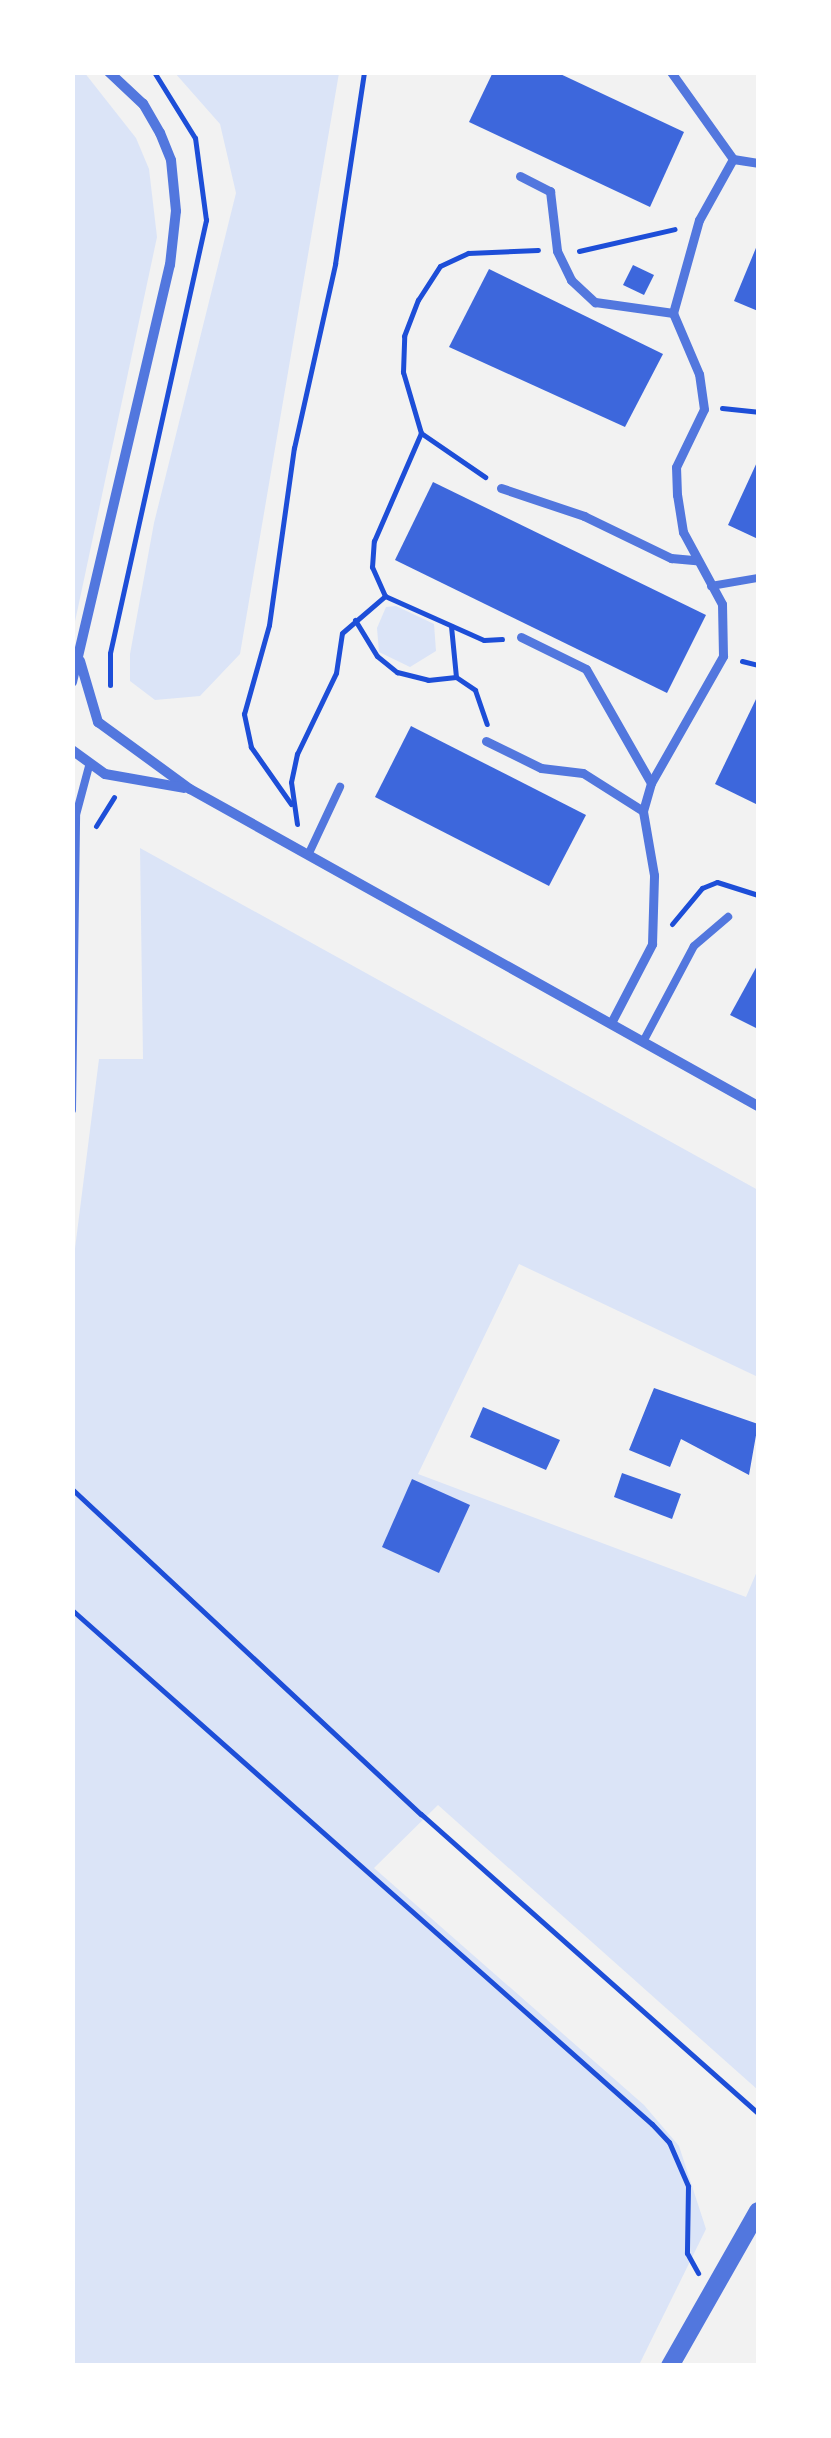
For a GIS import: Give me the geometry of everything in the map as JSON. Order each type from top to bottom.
[{"type":"street","points":[[72,682],[170,265],[176,210],[171,160],[160,134],[142,104],[109,72]]},
{"type":"street","points":[[671,72],[733,159],[758,163]]},
{"type":"street","points":[[612,1021],[652,944],[654,875],[643,811],[652,784],[723,656],[722,604],[683,532],[676,467],[704,409],[700,374],[673,313],[699,220],[733,159]]},
{"type":"street","points":[[520,176],[550,191],[557,251],[571,280],[595,302],[673,313]]},
{"type":"street","points":[[501,488],[584,516],[671,558],[696,560]]},
{"type":"street","points":[[521,637],[586,669],[652,784]]},
{"type":"street","points":[[80,661],[98,722],[190,789],[310,851],[758,1106]]},
{"type":"street","points":[[486,741],[542,768],[583,773],[643,811]]},
{"type":"street","points":[[72,750],[89,766],[190,789]]},
{"type":"street","points":[[670,2366],[710,2286],[758,2211]]},
{"type":"lane","points":[[711,586],[758,578]]},
{"type":"lane","points":[[72,1110],[76,816],[89,766]]},
{"type":"lane","points":[[310,851],[340,787]]},
{"type":"lane","points":[[644,1040],[694,946],[728,917]]},
{"type":"path","points":[[293,807],[251,747],[244,714],[269,625],[294,448],[335,264],[364,72]]},
{"type":"path","points":[[501,488],[421,433],[403,372],[404,336],[440,266],[494,249],[593,251],[699,220]]},
{"type":"path","points":[[704,409],[758,412]]},
{"type":"path","points":[[421,433],[374,541],[372,567],[385,596],[484,640],[521,637]]},
{"type":"path","points":[[289,840],[297,824],[293,807],[298,754],[336,673],[342,634],[385,596]]},
{"type":"path","points":[[355,620],[377,656],[397,672],[428,680],[456,677],[475,690],[488,717],[486,741]]},
{"type":"path","points":[[451,625],[456,677]]},
{"type":"path","points":[[652,944],[702,888],[732,884],[758,894]]},
{"type":"path","points":[[72,1489],[421,1814],[758,2113]]},
{"type":"path","points":[[72,1610],[652,2124],[668,2142],[688,2186],[692,2209],[687,2253],[710,2286]]},
{"type":"shaded area","points":[[84,72],[136,138],[149,169],[157,237],[73,631],[72,73]]},
{"type":"shaded area","points":[[175,73],[339,73],[240,654],[200,696],[155,700],[130,681],[130,654],[154,523],[236,193],[220,124]]},
{"type":"shaded area","points":[[396,606],[434,624],[436,651],[410,667],[379,652],[377,628],[386,607]]},
{"type":"shaded area","points":[[140,848],[758,1190],[758,1377],[519,1264],[418,1474],[746,1597],[758,1569],[758,2090],[438,1805],[374,1868],[644,2105],[679,2146],[706,2229],[639,2365],[73,2365],[72,1272],[99,1059],[143,1059]]},
{"type":"building","points":[[493,72],[556,72],[684,132],[650,207],[469,122]]},
{"type":"building","points":[[758,243],[758,311],[734,301]]},
{"type":"building","points":[[633,265],[654,275],[644,295],[623,285]]},
{"type":"building","points":[[489,269],[663,354],[625,427],[449,347]]},
{"type":"building","points":[[758,460],[758,539],[728,525]]},
{"type":"building","points":[[433,482],[706,615],[667,693],[395,560]]},
{"type":"building","points":[[758,695],[758,805],[715,784]]},
{"type":"building","points":[[411,726],[586,815],[549,886],[375,797]]},
{"type":"building","points":[[758,964],[758,1029],[730,1015]]},
{"type":"building","points":[[654,1388],[758,1424],[749,1475],[681,1439],[670,1467],[629,1450]]},
{"type":"building","points":[[483,1407],[560,1440],[546,1470],[470,1437]]},
{"type":"building","points":[[622,1473],[681,1494],[672,1519],[614,1497]]},
{"type":"building","points":[[412,1479],[470,1505],[439,1573],[382,1547]]}]
